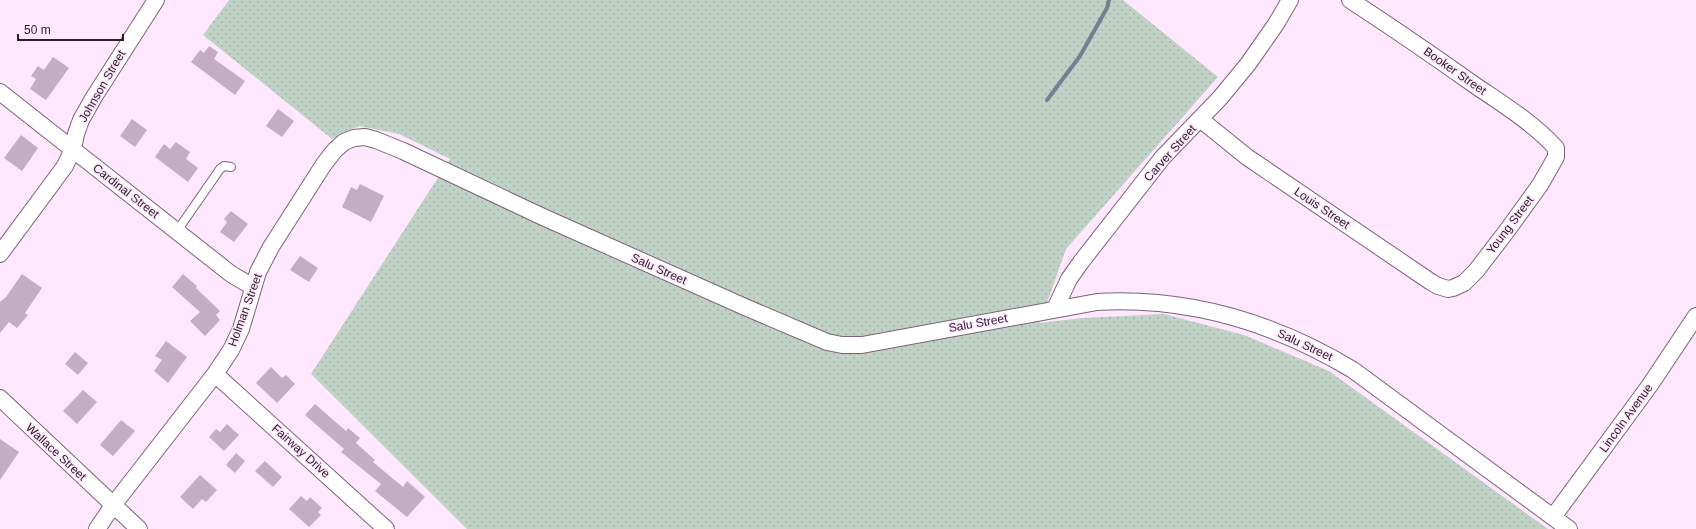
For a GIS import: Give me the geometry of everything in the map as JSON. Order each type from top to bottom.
[{"type":"street","name":"Johnson Street","points":[[0,254],[65,166],[73,149],[81,120],[156,0]]},
{"type":"street","name":"Carver Street","points":[[1055,309],[1069,279],[1081,262],[1163,157],[1220,98],[1248,64],[1276,24],[1290,0]]},
{"type":"street","name":"Booker Street","points":[[1350,0],[1383,21],[1519,116],[1545,136],[1556,148]]},
{"type":"street","name":"Cardinal Street","points":[[0,92],[231,274],[253,288]]},
{"type":"street","name":"Louis Street","points":[[1200,119],[1247,157],[1315,204],[1431,282],[1448,288]]},
{"type":"street","name":"Salu Street","points":[[365,137],[403,151],[543,217],[826,342],[842,345],[862,345],[1097,302],[1123,301],[1166,304],[1200,309],[1237,318],[1292,338],[1324,352],[1353,370],[1569,529]]},
{"type":"street","name":"Holman Street","points":[[97,529],[114,504],[215,374],[231,350],[241,329],[258,272],[270,247],[324,164],[335,150],[344,142],[354,138],[365,137]]},
{"type":"street","name":"Young Street","points":[[1448,288],[1464,283],[1476,271],[1506,232],[1553,164],[1556,157],[1556,148]]},
{"type":"street","name":"Lincoln Avenue","points":[[1553,517],[1627,417],[1696,316]]},
{"type":"street","name":"Fairway Drive","points":[[215,374],[386,529]]},
{"type":"street","name":"Wallace Street","points":[[0,398],[114,504],[138,529]]},
{"type":"lane","points":[[177,231],[220,170],[224,166],[231,167]]},
{"type":"green space","points":[[229,0],[1123,0],[1218,77],[1066,249],[1040,323],[1082,318],[1164,314],[1244,335],[1329,371],[1548,529],[467,529],[311,374],[450,159],[399,134],[359,126],[332,139],[203,35]]},
{"type":"building","points":[[209,46],[218,52],[214,59],[245,81],[235,95],[191,62],[200,50],[204,53]]},
{"type":"building","points":[[53,57],[69,68],[46,100],[30,89],[36,79],[31,76],[38,66],[44,70]]},
{"type":"building","points":[[278,109],[294,121],[282,137],[266,126]]},
{"type":"building","points":[[132,119],[147,130],[135,147],[120,136]]},
{"type":"building","points":[[21,135],[38,148],[22,171],[4,158]]},
{"type":"building","points":[[176,142],[190,152],[186,159],[198,168],[188,182],[155,157],[164,144],[170,149]]},
{"type":"building","points":[[360,184],[384,196],[371,222],[342,207],[351,187],[357,190]]},
{"type":"building","points":[[231,211],[248,224],[234,242],[220,232],[227,222],[224,219]]},
{"type":"building","points":[[300,256],[318,268],[309,282],[290,270]]},
{"type":"building","points":[[22,274],[42,288],[25,313],[28,315],[17,328],[9,322],[0,333],[0,302],[6,297]]},
{"type":"building","points":[[183,274],[197,286],[196,288],[220,311],[216,315],[220,320],[205,336],[190,321],[200,312],[172,287]]},
{"type":"building","points":[[166,341],[187,357],[168,383],[154,371],[162,360],[155,356]]},
{"type":"building","points":[[75,352],[88,363],[78,375],[65,364]]},
{"type":"building","points":[[271,367],[282,378],[286,375],[295,384],[277,403],[256,383]]},
{"type":"building","points":[[83,390],[97,402],[77,424],[63,411]]},
{"type":"building","points":[[315,404],[346,431],[348,428],[360,438],[356,443],[375,460],[373,462],[403,487],[407,481],[425,497],[407,517],[375,491],[381,484],[341,452],[344,449],[305,415]]},
{"type":"building","points":[[121,420],[135,431],[113,456],[100,445]]},
{"type":"building","points":[[227,424],[239,435],[224,451],[209,437],[216,429],[220,432]]},
{"type":"building","points":[[0,439],[19,452],[0,480]]},
{"type":"building","points":[[236,453],[245,461],[235,473],[226,465]]},
{"type":"building","points":[[265,461],[282,477],[273,487],[255,471]]},
{"type":"building","points":[[200,475],[217,490],[206,502],[202,499],[193,509],[180,497]]},
{"type":"building","points":[[301,496],[307,501],[310,497],[322,508],[318,512],[321,515],[309,527],[289,509]]},
{"type":"waterway","points":[[1047,100],[1080,56],[1107,8],[1109,0]]}]
